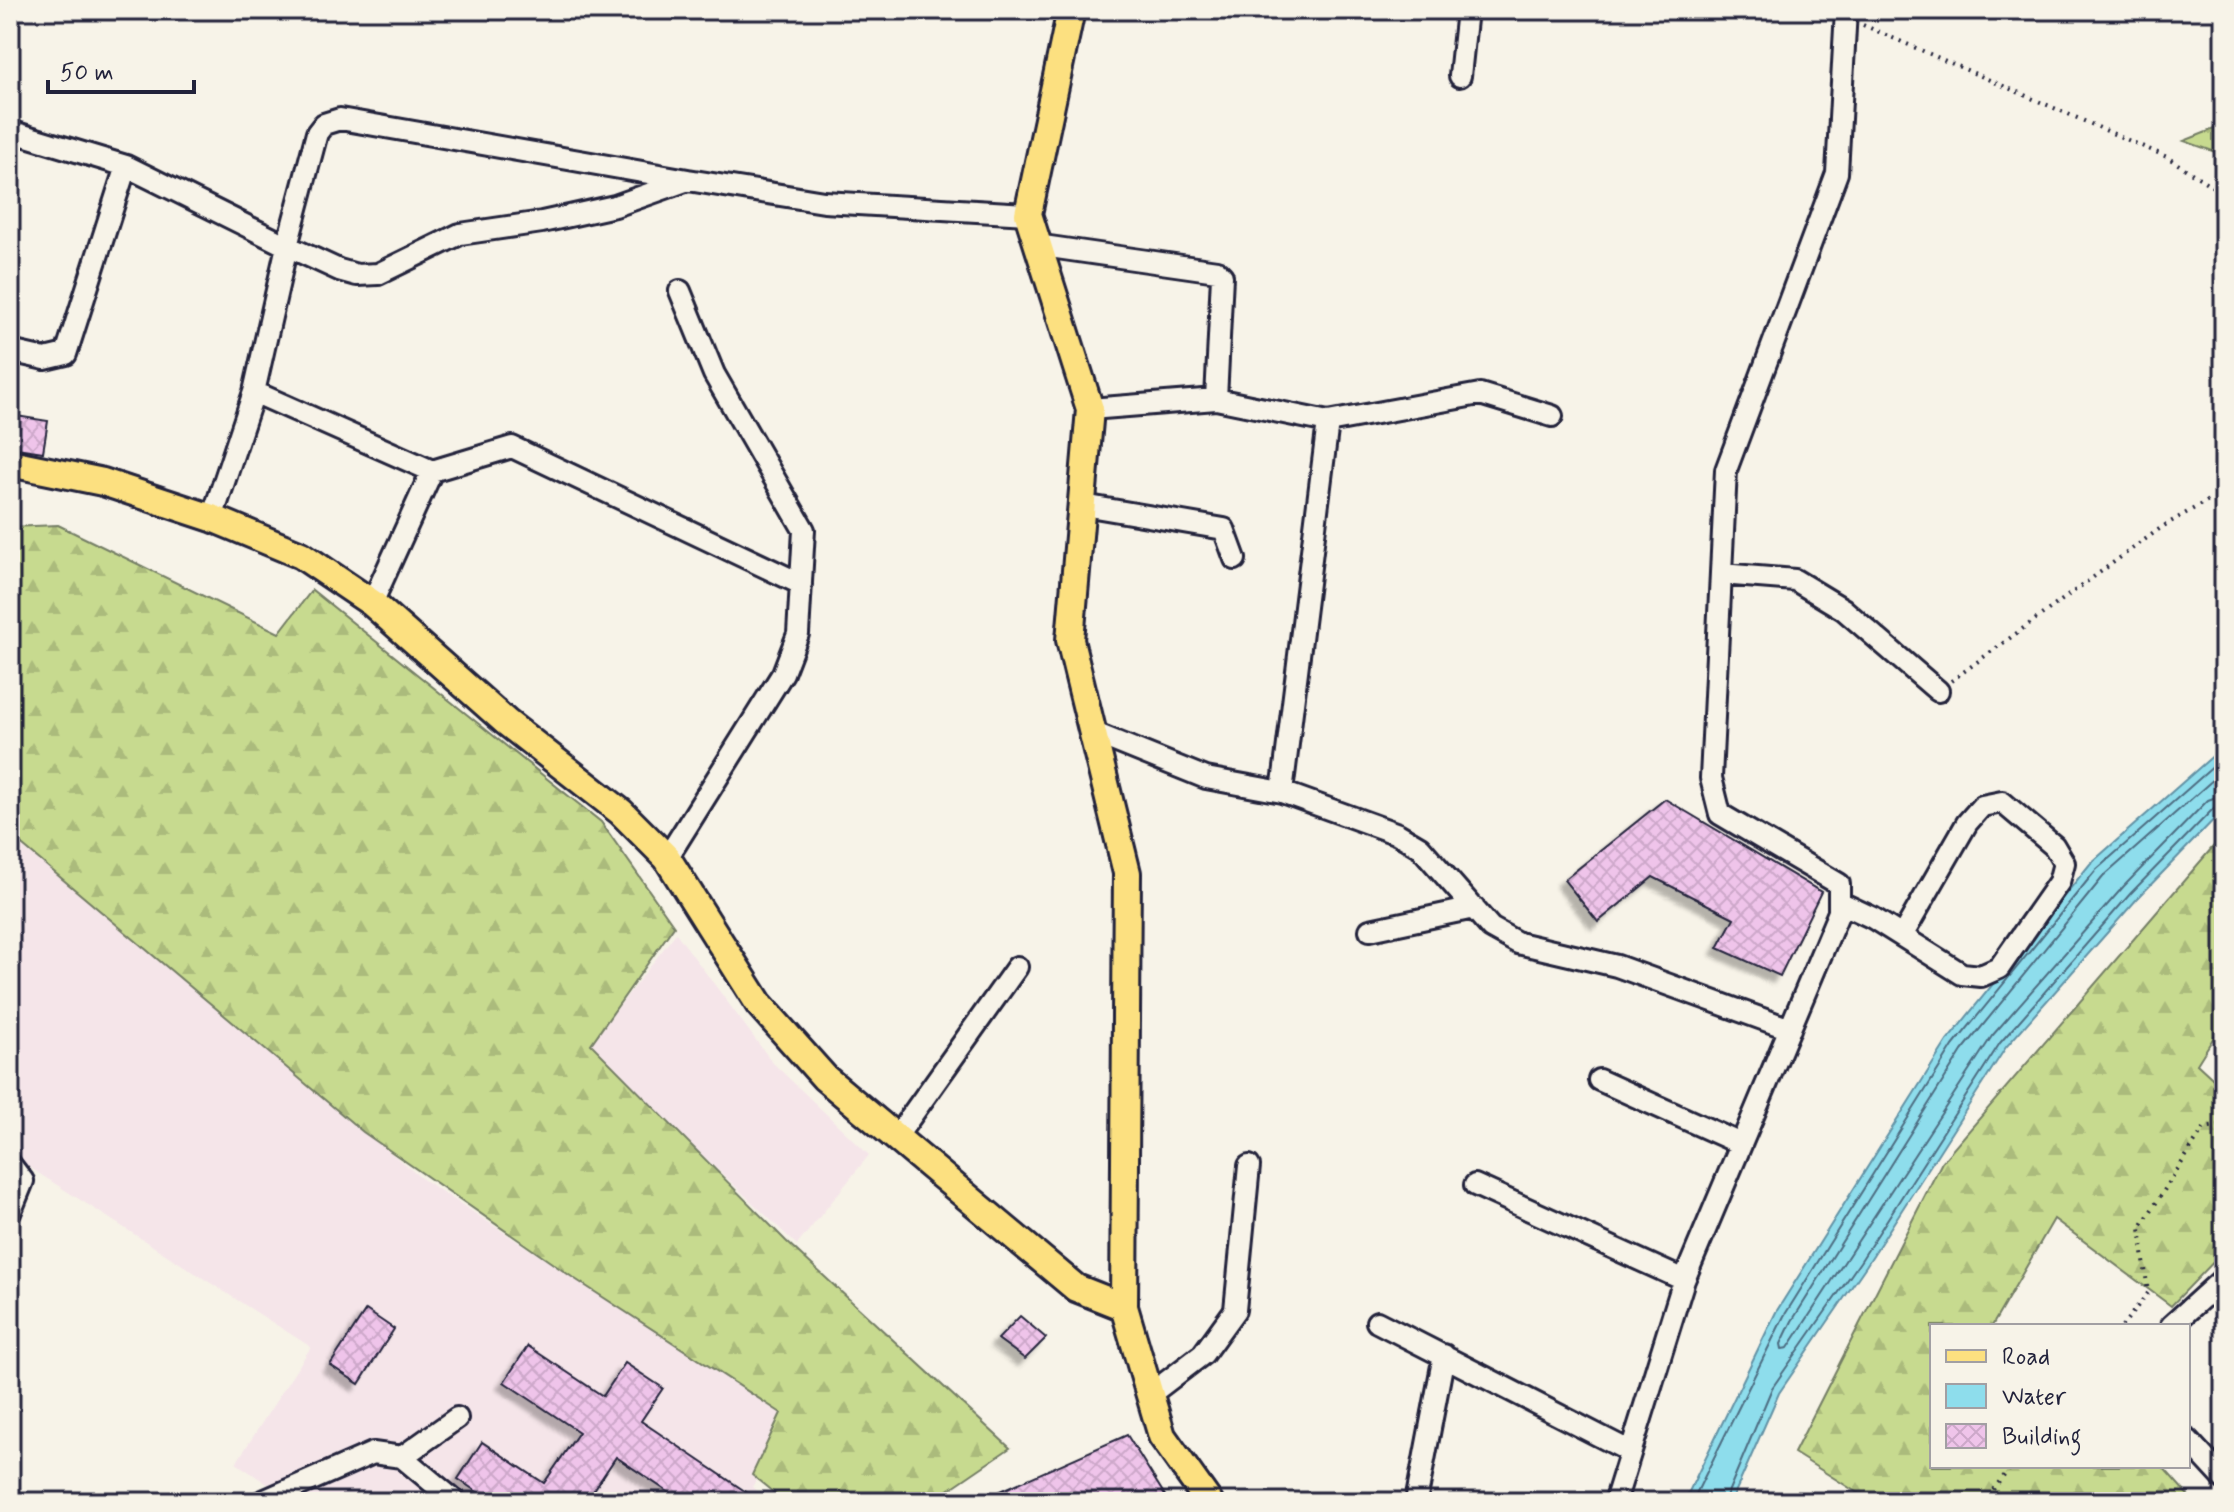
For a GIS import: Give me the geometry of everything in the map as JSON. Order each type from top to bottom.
[{"type":"main road","points":[[1071,10],[1028,214],[1090,409],[1070,640],[1127,873],[1124,1307],[1162,1436],[1209,1502]]},
{"type":"main road","points":[[10,463],[103,482],[212,518],[301,555],[372,603],[506,722],[621,812],[667,858],[759,1004],[825,1078],[1076,1288],[1124,1307]]},
{"type":"street","points":[[1460,76],[1467,10]]},
{"type":"street","points":[[1615,1502],[1684,1280],[1839,912],[1839,884],[1720,814],[1711,778],[1726,470],[1837,173],[1846,14]]},
{"type":"street","points":[[212,518],[254,392],[287,246],[317,133],[324,124],[340,119],[824,202],[1028,214]]},
{"type":"street","points":[[10,131],[126,166],[287,246],[357,275],[378,274],[460,234],[542,222],[615,206],[688,180]]},
{"type":"street","points":[[10,351],[45,359],[66,354],[126,166]]},
{"type":"street","points":[[1036,245],[1217,271],[1222,276],[1216,399]]},
{"type":"street","points":[[667,858],[783,673],[798,634],[804,530],[714,374],[680,291]]},
{"type":"street","points":[[254,392],[432,471],[512,447],[801,584]]},
{"type":"street","points":[[1090,409],[1216,399],[1328,422],[1480,394],[1552,416]]},
{"type":"street","points":[[1282,792],[1328,422]]},
{"type":"street","points":[[372,603],[432,471]]},
{"type":"street","points":[[1083,505],[1224,529],[1235,559]]},
{"type":"street","points":[[1721,574],[1795,580],[1843,609],[1938,691]]},
{"type":"street","points":[[1092,732],[1206,778],[1282,792],[1370,823],[1420,847],[1491,928],[1518,943],[1617,966],[1790,1029]]},
{"type":"street","points":[[1839,902],[1902,936],[1962,974],[1981,976],[1999,968],[2059,882],[2064,863],[2054,846],[2002,802],[1982,806],[1967,823],[1902,936]]},
{"type":"street","points":[[1370,930],[1474,908]]},
{"type":"street","points":[[897,1136],[1017,967]]},
{"type":"street","points":[[1599,1080],[1741,1144]]},
{"type":"street","points":[[10,1164],[23,1181],[10,1213]]},
{"type":"street","points":[[1148,1396],[1203,1354],[1235,1310],[1249,1166]]},
{"type":"street","points":[[1475,1185],[1684,1280]]},
{"type":"street","points":[[2173,1324],[2224,1278]]},
{"type":"street","points":[[1377,1322],[1629,1451]]},
{"type":"street","points":[[1416,1502],[1444,1355]]},
{"type":"street","points":[[402,1457],[457,1418]]},
{"type":"street","points":[[2190,1442],[2224,1479]]},
{"type":"street","points":[[261,1502],[373,1453],[402,1457],[456,1502]]},
{"type":"path","points":[[1846,14],[2167,157],[2224,194]]},
{"type":"path","points":[[1938,691],[2162,527],[2224,491]]},
{"type":"path","points":[[2124,1324],[2148,1293],[2140,1228],[2204,1128],[2224,1125]]},
{"type":"path","points":[[1983,1502],[2010,1468]]},
{"type":"shaded area","points":[[10,835],[421,1178],[790,1420],[752,1487],[772,1502],[294,1502],[236,1463],[311,1347],[10,1155]]},
{"type":"shaded area","points":[[676,933],[773,1063],[869,1155],[797,1245],[588,1046]]},
{"type":"green space","points":[[2224,125],[2224,155],[2184,141]]},
{"type":"green space","points":[[58,525],[279,633],[312,590],[601,822],[674,926],[591,1044],[786,1241],[1010,1448],[944,1493],[949,1502],[785,1502],[752,1475],[781,1413],[572,1277],[363,1132],[10,835],[10,527]]},
{"type":"green space","points":[[2224,834],[2224,1021],[2197,1064],[2224,1089],[2224,1251],[2171,1306],[2054,1219],[1993,1324],[1930,1324],[1930,1468],[2164,1468],[2194,1502],[1872,1502],[1794,1453],[1942,1162]]},
{"type":"water","points":[[2224,746],[2224,809],[2137,899],[2006,1047],[1866,1266],[1779,1393],[1731,1502],[1684,1502],[1776,1312],[1947,1041],[2090,864]]},
{"type":"building","points":[[10,415],[48,421],[43,452],[10,447]]},
{"type":"building","points":[[1665,799],[1821,892],[1780,976],[1718,948],[1734,918],[1653,877],[1598,922],[1564,880]]},
{"type":"building","points":[[366,1310],[394,1329],[359,1384],[330,1365]]},
{"type":"building","points":[[1020,1316],[1046,1338],[1025,1359],[998,1339]]},
{"type":"building","points":[[528,1346],[603,1396],[625,1363],[663,1388],[641,1421],[761,1502],[683,1502],[616,1457],[586,1502],[492,1502],[458,1479],[482,1442],[544,1483],[579,1432],[504,1382]]},
{"type":"building","points":[[1127,1435],[1169,1502],[976,1502]]}]
